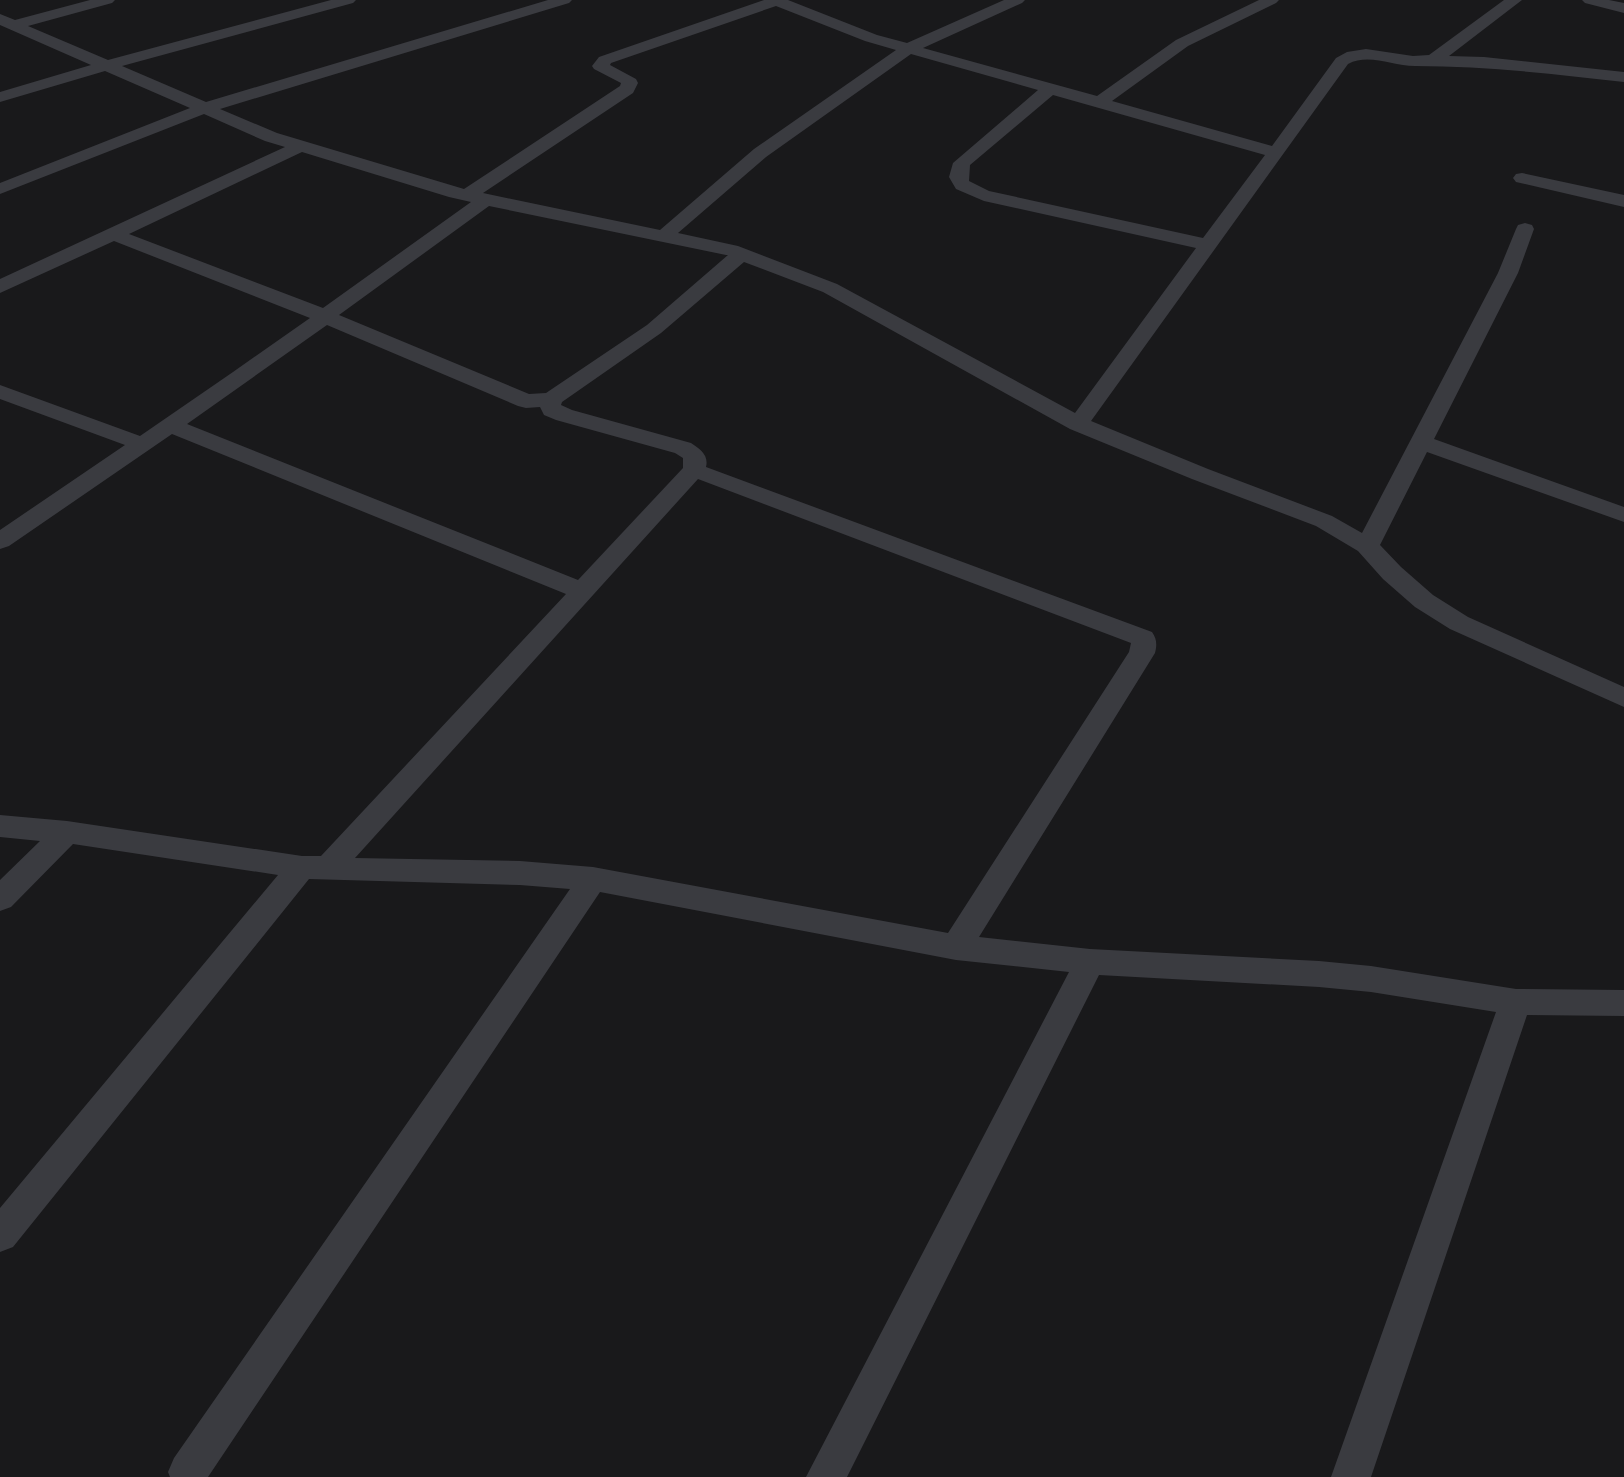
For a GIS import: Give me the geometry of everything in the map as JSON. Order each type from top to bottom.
[{"type":"street","points":[[7,22],[107,0]]},
{"type":"street","points":[[0,97],[107,65],[348,0]]},
{"type":"street","points":[[0,189],[205,108],[564,0]]},
{"type":"street","points":[[0,541],[241,377],[324,316],[476,198],[628,89],[630,83],[627,80],[600,66],[605,60],[775,0],[871,38],[1276,152]]},
{"type":"street","points":[[664,236],[760,153],[909,48],[1017,0]]},
{"type":"street","points":[[1100,102],[1182,42],[1271,0]]},
{"type":"street","points":[[1433,60],[1514,0]]},
{"type":"street","points":[[1590,0],[1624,8]]},
{"type":"street","points":[[7,22],[271,137],[476,198],[664,236],[741,254],[830,288],[1078,424],[1200,474],[1324,521],[1367,546],[1392,573],[1424,601],[1459,622],[1624,698]]},
{"type":"street","points":[[1078,424],[1320,90],[1347,57],[1366,54],[1413,61],[1484,62],[1624,77]]},
{"type":"street","points":[[1051,88],[962,163],[958,173],[958,181],[964,188],[984,195],[1208,245]]},
{"type":"street","points":[[0,287],[301,146]]},
{"type":"street","points":[[1522,178],[1624,201]]},
{"type":"street","points":[[1367,546],[1508,273],[1525,229]]},
{"type":"street","points":[[113,234],[324,316],[526,401],[552,399],[654,329],[741,254]]},
{"type":"street","points":[[0,392],[142,444]]},
{"type":"street","points":[[0,1235],[315,867],[582,591],[694,470],[696,461],[693,454],[683,448],[552,410],[550,405],[552,399]]},
{"type":"street","points":[[169,426],[582,591]]},
{"type":"street","points":[[1421,442],[1624,515]]},
{"type":"street","points":[[694,470],[1143,638],[1144,646],[1142,653],[956,947]]},
{"type":"street","points":[[0,826],[67,832],[315,867],[520,873],[592,878],[956,947],[1090,962],[1319,974],[1371,979],[1516,1002],[1624,1002]]},
{"type":"street","points":[[0,899],[67,832]]},
{"type":"street","points":[[188,1472],[592,878]]},
{"type":"street","points":[[826,1477],[1090,962]]},
{"type":"street","points":[[1351,1477],[1516,1002]]}]
